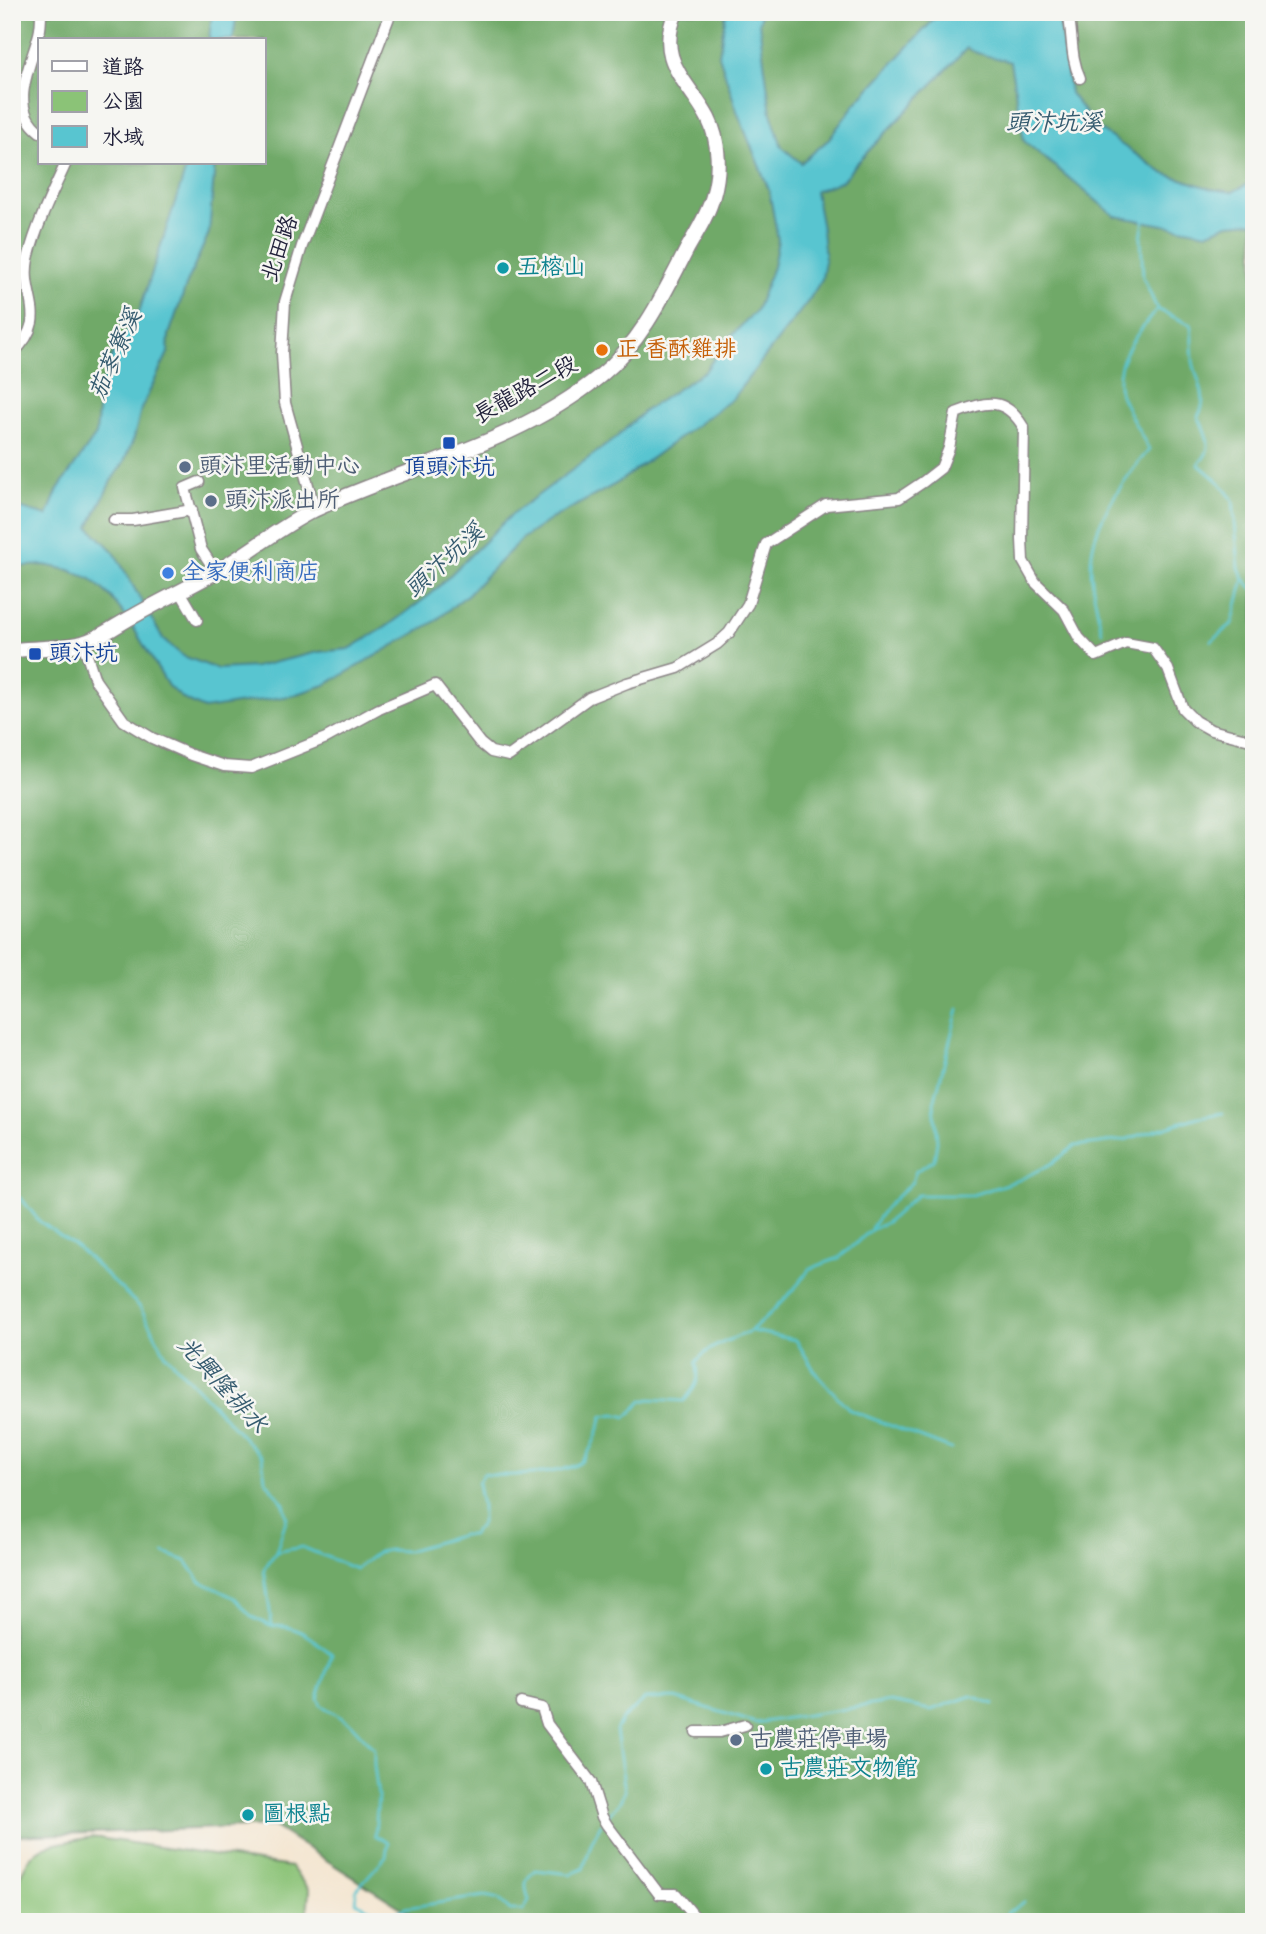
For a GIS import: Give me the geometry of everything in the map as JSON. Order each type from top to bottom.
[{"type":"main road","name":"長龍路二段","points":[[83,643],[216,572],[277,530],[315,510],[513,429],[565,402],[601,375],[638,338],[700,225],[712,199],[718,175],[715,137],[708,118],[670,57],[668,44],[676,12]]},
{"type":"main road","points":[[12,650],[83,643]]},
{"type":"street","points":[[38,38],[41,12]]},
{"type":"street","name":"北田路","points":[[315,510],[285,403],[282,353],[285,302],[302,246],[391,12]]},
{"type":"street","points":[[1068,12],[1072,59],[1080,78]]},
{"type":"street","points":[[38,38],[23,86],[23,97],[24,112],[38,130]]},
{"type":"street","points":[[12,354],[28,337],[31,329],[33,314],[28,260],[51,193],[66,164]]},
{"type":"street","points":[[83,643],[95,680],[124,721],[183,752],[224,766],[251,768],[326,738],[379,709],[435,685],[480,743],[491,752],[509,756],[589,698],[626,683],[678,668],[717,644],[729,633],[748,604],[766,544],[826,505],[899,498],[941,468],[950,448],[957,413],[986,403],[1000,405],[1016,413],[1024,428],[1023,561],[1035,582],[1064,610],[1079,638],[1096,656],[1126,643],[1153,648],[1168,669],[1183,709],[1195,721],[1211,730],[1254,741]]},
{"type":"street","points":[[199,482],[185,488],[201,549],[216,572]]},
{"type":"street","points":[[114,520],[133,520],[191,510]]},
{"type":"street","points":[[180,591],[197,620]]},
{"type":"street","points":[[521,1703],[542,1708],[552,1732],[591,1782],[604,1821],[659,1894],[676,1894],[699,1922]]},
{"type":"street","points":[[696,1732],[720,1732],[745,1726]]},
{"type":"green space","points":[[12,12],[1254,12],[1254,1922],[423,1922],[273,1826],[12,1836]]},
{"type":"green space","points":[[92,1837],[291,1867],[309,1890],[309,1922],[12,1922],[18,1883],[31,1857],[48,1845]]},
{"type":"water","points":[[212,12],[237,12],[233,38],[209,38]]},
{"type":"water","name":"頭汴坑溪","points":[[726,12],[761,12],[759,23],[771,113],[782,147],[801,163],[828,140],[855,104],[935,18],[974,16],[981,12],[1058,12],[1070,93],[1096,127],[1163,173],[1212,189],[1232,192],[1254,181],[1254,222],[1228,224],[1207,233],[1115,216],[1024,141],[1010,62],[967,48],[842,181],[815,191],[825,260],[822,279],[809,300],[732,399],[616,484],[551,519],[523,538],[468,594],[434,622],[325,685],[290,696],[204,709],[185,700],[168,686],[130,622],[110,596],[91,579],[69,570],[44,565],[12,567],[12,506],[47,516],[58,489],[96,435],[100,388],[116,346],[138,315],[188,164],[215,164],[209,233],[187,283],[169,335],[168,353],[141,409],[134,438],[124,462],[111,481],[89,527],[114,552],[163,639],[183,656],[217,669],[255,667],[318,652],[349,649],[386,627],[431,594],[511,515],[617,437],[643,412],[706,370],[725,342],[756,311],[773,267],[778,240],[769,190],[738,114],[719,55]]},
{"type":"waterway","points":[[1144,220],[1141,238],[1143,277],[1157,309],[1191,325],[1193,361],[1203,402],[1198,416],[1208,441],[1207,453],[1198,464],[1220,483],[1233,500],[1239,568],[1254,590]]},
{"type":"waterway","points":[[1102,632],[1091,572],[1095,539],[1106,511],[1149,450],[1120,392],[1120,369],[1135,338],[1156,310]]},
{"type":"waterway","points":[[1211,641],[1232,624],[1244,579]]},
{"type":"waterway","points":[[871,1228],[885,1208],[912,1182],[916,1171],[934,1160],[937,1142],[934,1103],[958,1009]]},
{"type":"waterway","points":[[276,1552],[302,1547],[356,1569],[378,1552],[406,1551],[462,1535],[472,1535],[482,1523],[478,1483],[483,1474],[521,1475],[567,1468],[585,1458],[603,1416],[615,1414],[627,1417],[642,1401],[650,1399],[684,1401],[696,1383],[696,1362],[701,1356],[754,1328],[790,1293],[809,1269],[839,1258],[871,1230],[887,1222],[917,1195],[972,1195],[1019,1180],[1051,1164],[1075,1146],[1124,1140],[1198,1117],[1223,1113]]},
{"type":"waterway","name":"光興隆排水","points":[[12,1199],[21,1198],[39,1221],[78,1248],[139,1306],[166,1355],[262,1457],[265,1479],[284,1504],[287,1517],[276,1552],[264,1569],[272,1626],[298,1630],[332,1654],[318,1698],[321,1705],[350,1723],[374,1749],[378,1796],[375,1835],[388,1843],[386,1856],[356,1890],[356,1902],[387,1917],[389,1922]]},
{"type":"waterway","points":[[752,1331],[796,1340],[817,1375],[850,1410],[951,1449]]},
{"type":"waterway","points":[[164,1553],[186,1561],[200,1581],[235,1598],[252,1617],[271,1626]]},
{"type":"waterway","points":[[605,1819],[625,1791],[616,1730],[622,1719],[645,1699],[675,1698],[756,1723],[890,1702],[931,1710],[971,1696],[994,1704]]},
{"type":"waterway","points":[[387,1917],[404,1908],[485,1896],[499,1899],[510,1910],[524,1910],[529,1900],[526,1886],[529,1876],[536,1870],[571,1874],[583,1869],[601,1824]]},
{"type":"waterway","points":[[1003,1922],[1008,1912],[1024,1902]]},
{"type":"place","name":"五榕山","points":[[503,268]]},
{"type":"place","name":"正 香酥雞排","points":[[602,350]]},
{"type":"place","name":"頂頭汴坑","points":[[449,443]]},
{"type":"place","name":"頭汴里活動中心","points":[[185,467]]},
{"type":"place","name":"頭汴派出所","points":[[211,501]]},
{"type":"place","name":"全家便利商店","points":[[168,573]]},
{"type":"place","name":"頭汴坑","points":[[35,654]]},
{"type":"place","name":"古農莊停車場","points":[[736,1740]]},
{"type":"place","name":"古農莊文物館","points":[[766,1769]]},
{"type":"place","name":"圖根點","points":[[248,1815]]},
{"type":"water label","name":"茄苳寮溪","points":[[117,355]]}]
